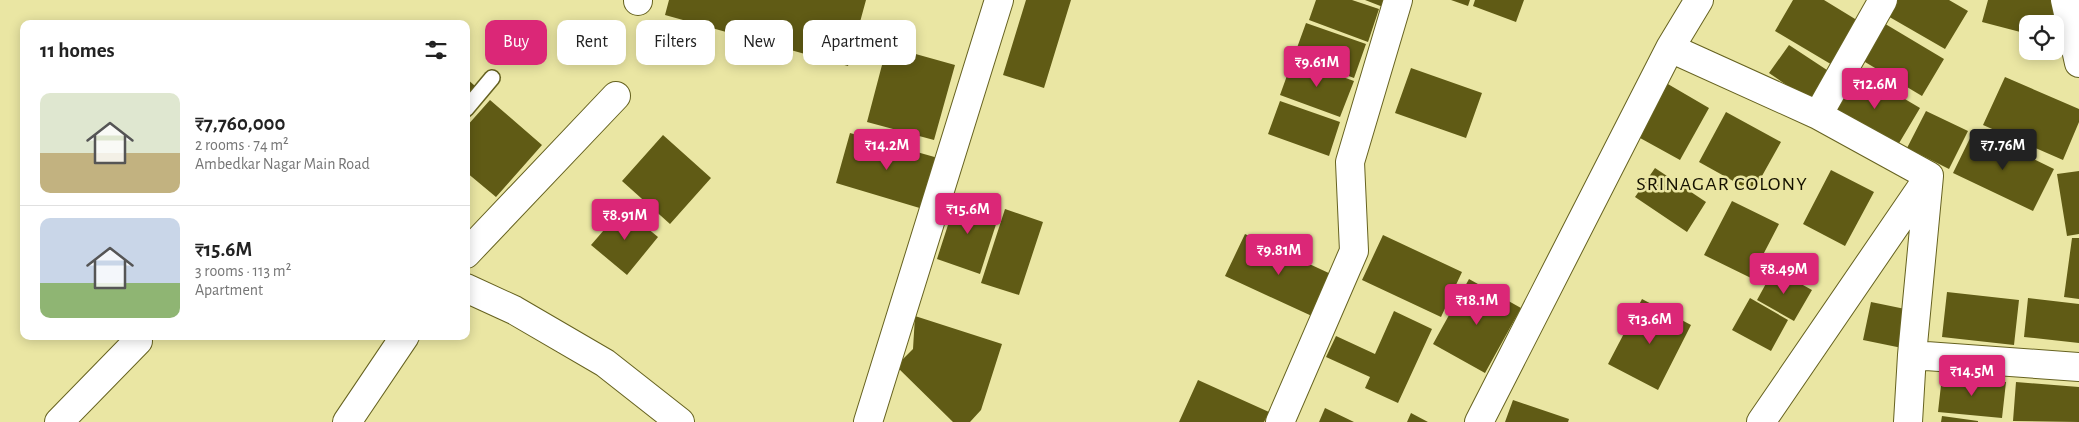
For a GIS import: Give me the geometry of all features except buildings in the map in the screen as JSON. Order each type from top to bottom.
[{"type":"street","points":[[868,422],[999,0]]},
{"type":"street","points":[[1280,422],[1354,251],[1350,162],[1398,0]]},
{"type":"street","points":[[1478,422],[1670,48],[1699,0]]},
{"type":"street","points":[[1818,115],[1883,0]]},
{"type":"street","points":[[2065,0],[2079,63]]},
{"type":"street","points":[[1670,48],[1818,115],[1929,176]]},
{"type":"street","points":[[470,250],[616,96]]},
{"type":"street","points":[[1908,422],[1912,356],[1929,176]]},
{"type":"street","points":[[1761,422],[1929,176]]},
{"type":"street","points":[[470,290],[514,310],[605,363],[680,422]]},
{"type":"street","points":[[347,422],[402,340]]},
{"type":"street","points":[[59,422],[138,341]]},
{"type":"street","points":[[1912,356],[2079,367]]},
{"type":"lane","points":[[470,104],[492,78]]},
{"type":"district","name":"SRINAGAR COLONY","points":[[1722,184]]}]
